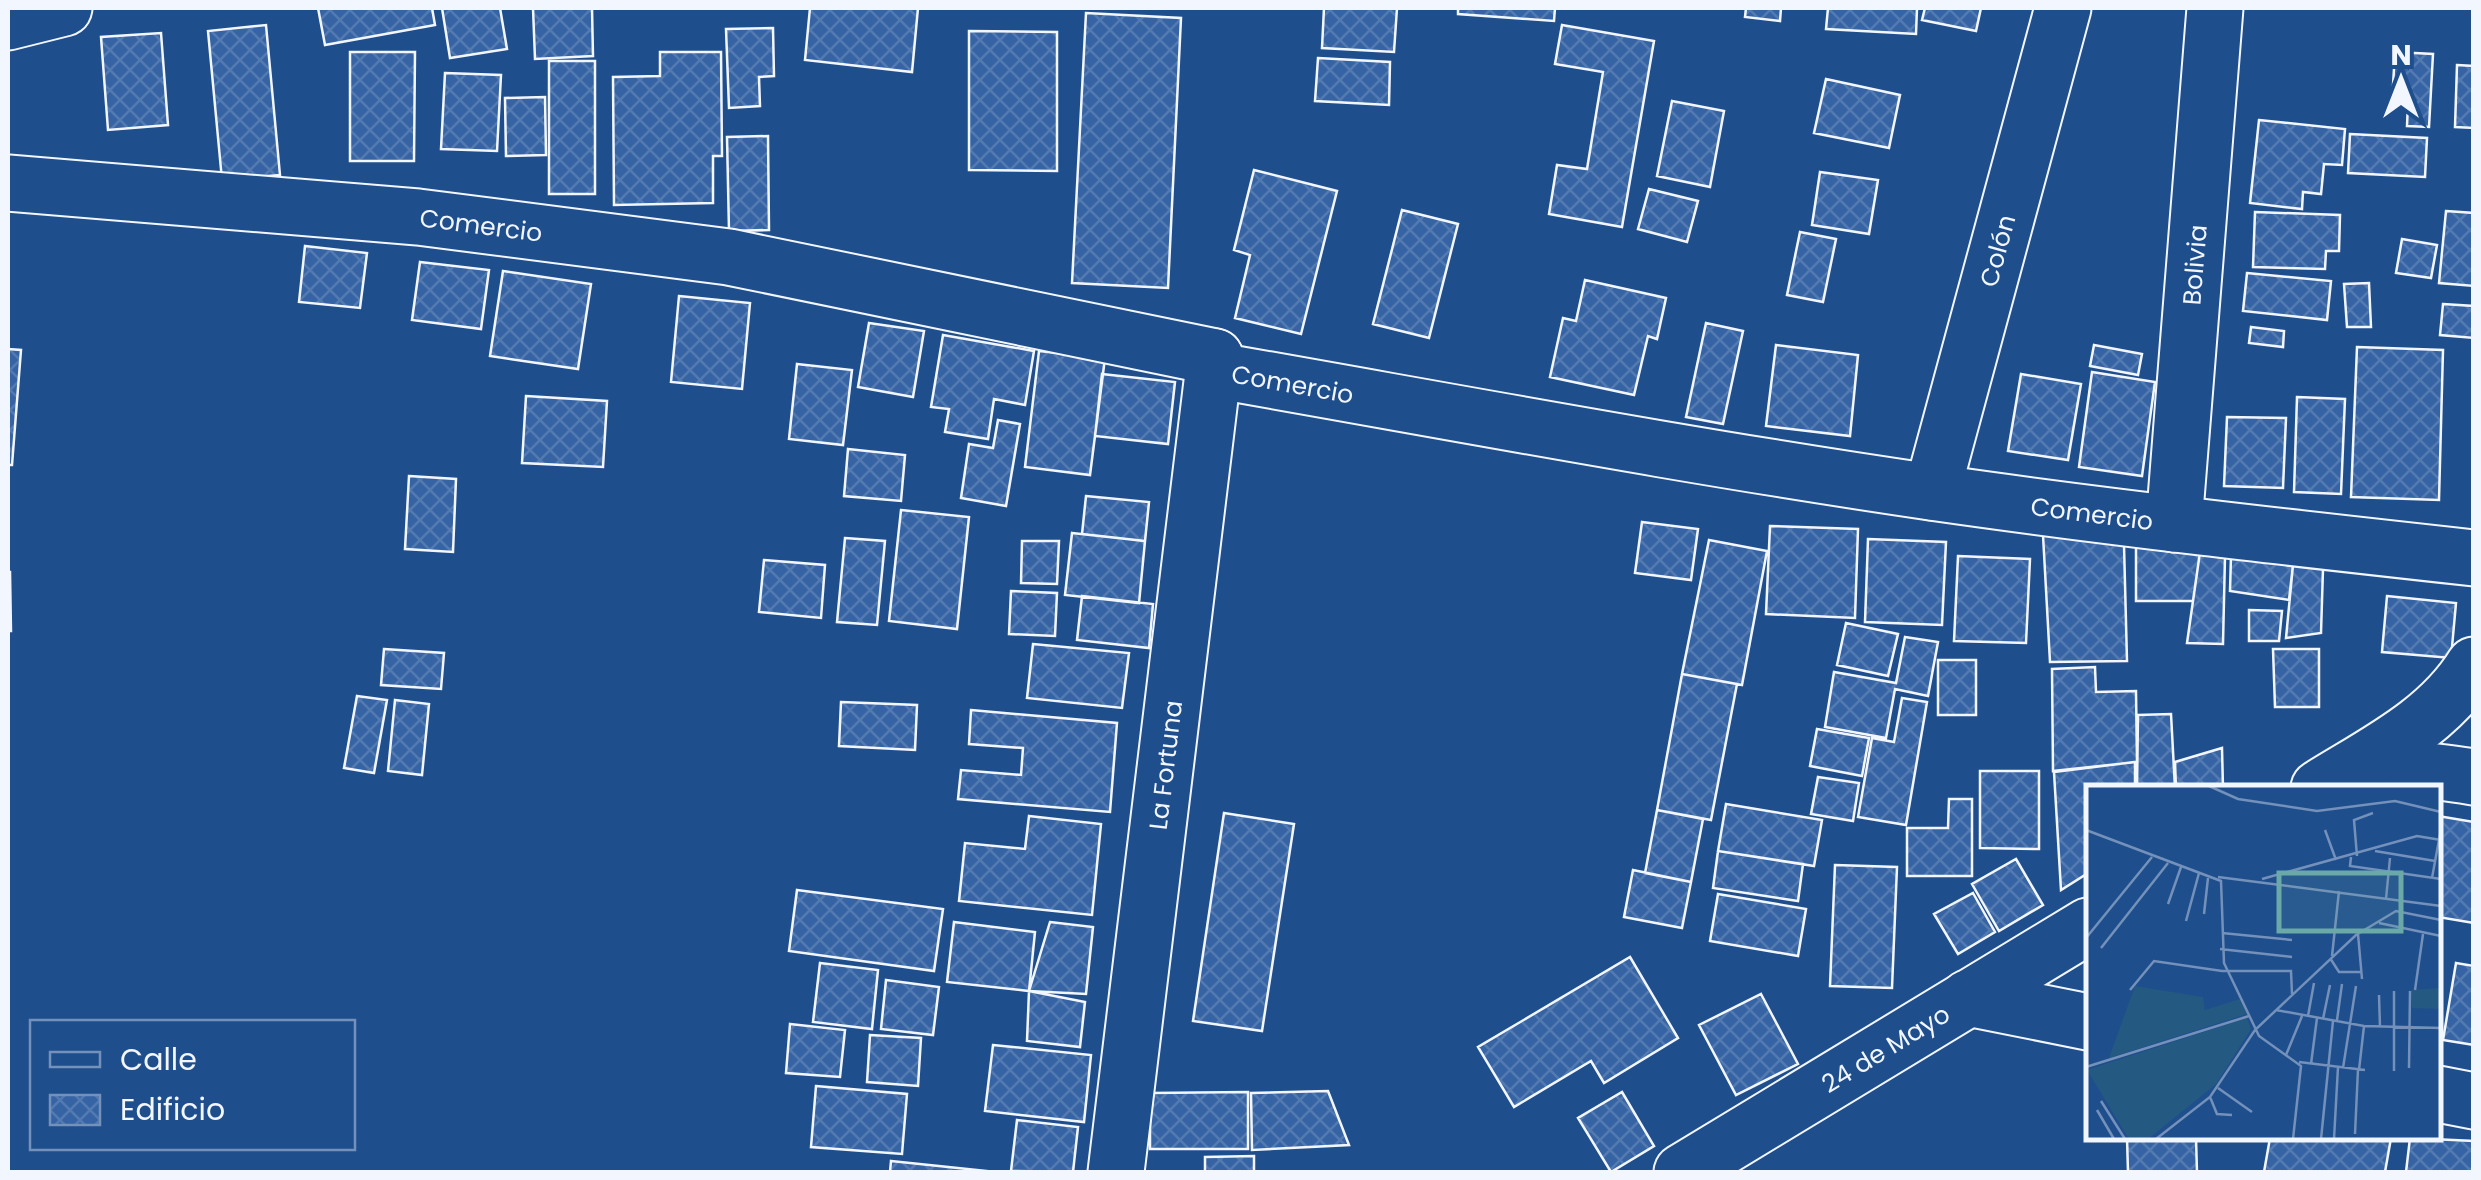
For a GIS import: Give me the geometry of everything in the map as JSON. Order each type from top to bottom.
[{"type":"street","points":[[8,22],[64,8]]},
{"type":"street","name":"Colón","points":[[1932,492],[2063,8]]},
{"type":"street","name":"Bolivia","points":[[2174,524],[2215,8]]},
{"type":"street","name":"Comercio","points":[[8,183],[418,217],[730,257],[1215,357],[1214,370],[1714,458],[2174,524],[2474,558]]},
{"type":"street","name":"La Fortuna","points":[[1116,1172],[1214,370]]},
{"type":"street","points":[[2327,785],[2416,726],[2460,687],[2474,665]]},
{"type":"street","points":[[2332,785],[2384,769],[2472,767]]},
{"type":"street","points":[[2068,939],[2086,1001]]},
{"type":"street","name":"24 de Mayo","points":[[1682,1172],[2068,939]]},
{"type":"street","points":[[1968,998],[2086,1022]]},
{"type":"street","points":[[2441,1095],[2474,1101]]},
{"type":"building","points":[[318,8],[432,8],[435,25],[325,45]]},
{"type":"building","points":[[442,8],[500,8],[507,49],[450,58]]},
{"type":"building","points":[[533,8],[592,8],[593,56],[535,59]]},
{"type":"building","points":[[810,8],[918,8],[912,72],[805,60]]},
{"type":"building","points":[[1324,8],[1397,8],[1394,52],[1322,48]]},
{"type":"building","points":[[1458,8],[1555,8],[1554,21],[1458,14]]},
{"type":"building","points":[[1746,8],[1781,8],[1780,21],[1745,17]]},
{"type":"building","points":[[1828,8],[1917,8],[1916,34],[1826,29]]},
{"type":"building","points":[[1925,8],[1981,8],[1976,31],[1922,20]]},
{"type":"building","points":[[1086,13],[1181,18],[1168,288],[1072,283]]},
{"type":"building","points":[[266,25],[280,175],[222,180],[208,31]]},
{"type":"building","points":[[1562,25],[1654,41],[1622,227],[1549,214],[1557,165],[1587,169],[1603,72],[1555,64]]},
{"type":"building","points":[[773,28],[774,76],[759,77],[760,106],[729,108],[726,29]]},
{"type":"building","points":[[969,31],[1057,32],[1057,171],[969,170]]},
{"type":"building","points":[[161,33],[168,125],[108,130],[101,37]]},
{"type":"building","points":[[350,52],[415,52],[414,161],[350,161]]},
{"type":"building","points":[[660,52],[721,52],[722,156],[713,156],[713,203],[614,205],[613,77],[660,76]]},
{"type":"building","points":[[2395,52],[2433,54],[2429,127],[2407,126],[2408,103],[2392,102]]},
{"type":"building","points":[[1318,58],[1390,62],[1389,105],[1315,101]]},
{"type":"building","points":[[549,61],[595,61],[595,194],[549,194]]},
{"type":"building","points":[[2457,65],[2474,66],[2474,128],[2455,127]]},
{"type":"building","points":[[445,73],[501,75],[497,151],[441,149]]},
{"type":"building","points":[[1826,79],[1900,95],[1889,148],[1814,133]]},
{"type":"building","points":[[545,97],[546,155],[506,156],[505,98]]},
{"type":"building","points":[[1672,101],[1724,111],[1710,187],[1657,176]]},
{"type":"building","points":[[2259,120],[2345,129],[2342,165],[2324,164],[2321,194],[2303,192],[2302,209],[2250,203]]},
{"type":"building","points":[[2350,134],[2427,138],[2425,177],[2348,173]]},
{"type":"building","points":[[768,136],[769,230],[729,231],[727,137]]},
{"type":"building","points":[[1254,170],[1337,191],[1301,334],[1235,318],[1250,255],[1234,250]]},
{"type":"building","points":[[1820,172],[1878,180],[1869,234],[1812,225]]},
{"type":"building","points":[[1649,189],[1698,201],[1687,242],[1638,229]]},
{"type":"building","points":[[1402,210],[1458,224],[1429,338],[1373,324]]},
{"type":"building","points":[[2446,211],[2474,213],[2474,286],[2439,283]]},
{"type":"building","points":[[2255,212],[2340,215],[2339,251],[2326,251],[2325,269],[2253,267]]},
{"type":"building","points":[[1800,232],[1836,239],[1823,302],[1787,295]]},
{"type":"building","points":[[2402,239],[2437,245],[2431,278],[2396,273]]},
{"type":"building","points":[[305,246],[367,253],[360,308],[299,302]]},
{"type":"building","points":[[420,262],[489,270],[481,329],[412,320]]},
{"type":"building","points":[[503,271],[591,284],[578,369],[490,356]]},
{"type":"building","points":[[2247,273],[2331,281],[2327,320],[2243,311]]},
{"type":"building","points":[[1585,280],[1666,298],[1657,339],[1648,336],[1634,395],[1550,377],[1563,318],[1576,321]]},
{"type":"building","points":[[2369,283],[2371,327],[2347,327],[2344,284]]},
{"type":"building","points":[[679,296],[750,303],[742,389],[671,382]]},
{"type":"building","points":[[2443,304],[2474,306],[2474,338],[2440,335]]},
{"type":"building","points":[[869,323],[924,331],[913,397],[858,387]]},
{"type":"building","points":[[1706,323],[1743,331],[1723,424],[1686,417]]},
{"type":"building","points":[[2251,327],[2284,331],[2283,347],[2249,343]]},
{"type":"building","points":[[943,335],[1034,351],[1025,405],[994,399],[988,439],[945,432],[949,409],[931,407]]},
{"type":"building","points":[[1776,345],[1858,355],[1850,436],[1766,426]]},
{"type":"building","points":[[2094,345],[2142,354],[2138,375],[2090,366]]},
{"type":"building","points":[[2357,347],[2443,350],[2439,500],[2351,497]]},
{"type":"building","points":[[8,349],[21,350],[12,465],[8,465]]},
{"type":"building","points":[[1039,351],[1105,358],[1090,475],[1025,467]]},
{"type":"building","points":[[797,364],[852,370],[843,445],[789,439]]},
{"type":"building","points":[[2092,372],[2155,382],[2142,476],[2079,467]]},
{"type":"building","points":[[1102,374],[1175,382],[1168,444],[1095,436]]},
{"type":"building","points":[[2021,374],[2081,384],[2068,460],[2008,451]]},
{"type":"building","points":[[526,396],[607,401],[603,467],[522,463]]},
{"type":"building","points":[[2297,397],[2345,399],[2341,494],[2294,492]]},
{"type":"building","points":[[2227,417],[2286,418],[2283,488],[2224,486]]},
{"type":"building","points":[[998,420],[1020,424],[1006,506],[961,498],[969,444],[993,448]]},
{"type":"building","points":[[848,449],[905,455],[901,501],[844,496]]},
{"type":"building","points":[[409,476],[456,479],[453,552],[405,549]]},
{"type":"building","points":[[1086,496],[1149,502],[1145,541],[1082,534]]},
{"type":"building","points":[[901,510],[969,517],[957,629],[889,621]]},
{"type":"building","points":[[1642,522],[1698,529],[1691,580],[1635,573]]},
{"type":"building","points":[[1770,526],[1858,529],[1855,618],[1766,614]]},
{"type":"building","points":[[1072,533],[1145,541],[1139,603],[1065,595]]},
{"type":"building","points":[[2043,535],[2124,545],[2127,661],[2050,662]]},
{"type":"building","points":[[845,538],[885,541],[877,625],[837,622]]},
{"type":"building","points":[[1868,539],[1946,542],[1942,625],[1865,622]]},
{"type":"building","points":[[1709,540],[1767,551],[1742,685],[1682,674]]},
{"type":"building","points":[[1022,541],[1059,541],[1057,584],[1021,583]]},
{"type":"building","points":[[2136,546],[2200,552],[2193,601],[2136,601]]},
{"type":"building","points":[[2200,552],[2225,556],[2223,644],[2187,643]]},
{"type":"building","points":[[1958,556],[2030,559],[2026,643],[1954,641]]},
{"type":"building","points":[[2231,556],[2293,565],[2289,600],[2230,591]]},
{"type":"building","points":[[764,560],[825,565],[821,618],[759,612]]},
{"type":"building","points":[[2293,565],[2323,569],[2321,633],[2286,638]]},
{"type":"building","points":[[10,572],[11,631],[8,631]]},
{"type":"building","points":[[1011,591],[1057,593],[1055,636],[1009,634]]},
{"type":"building","points":[[1082,596],[1153,604],[1149,648],[1077,640]]},
{"type":"building","points":[[2387,596],[2456,603],[2451,658],[2382,652]]},
{"type":"building","points":[[2249,610],[2282,611],[2279,641],[2249,641]]},
{"type":"building","points":[[1846,623],[1898,634],[1888,676],[1837,665]]},
{"type":"building","points":[[1905,637],[1938,642],[1928,696],[1895,689],[1886,738],[1825,727],[1834,672],[1896,683]]},
{"type":"building","points":[[1033,644],[1129,653],[1122,708],[1027,698]]},
{"type":"building","points":[[384,649],[444,653],[441,689],[381,685]]},
{"type":"building","points":[[2273,649],[2319,649],[2319,707],[2275,707]]},
{"type":"building","points":[[1938,660],[1976,660],[1976,715],[1938,715]]},
{"type":"building","points":[[2095,667],[2096,692],[2136,691],[2137,762],[2053,771],[2052,669]]},
{"type":"building","points":[[1682,674],[1737,684],[1711,820],[1657,810]]},
{"type":"building","points":[[357,696],[387,700],[374,773],[344,768]]},
{"type":"building","points":[[1902,698],[1927,702],[1906,825],[1858,817],[1872,738],[1894,742]]},
{"type":"building","points":[[395,700],[429,704],[422,775],[388,771]]},
{"type":"building","points":[[841,702],[917,705],[915,750],[839,746]]},
{"type":"building","points":[[971,710],[1117,723],[1110,812],[958,799],[961,770],[1021,775],[1023,748],[969,744]]},
{"type":"building","points":[[2171,714],[2175,785],[2137,785],[2138,715]]},
{"type":"building","points":[[1817,729],[1869,738],[1862,776],[1810,766]]},
{"type":"building","points":[[2222,748],[2223,785],[2176,785],[2175,762]]},
{"type":"building","points":[[2135,762],[2135,785],[2086,785],[2086,874],[2061,890],[2054,772]]},
{"type":"building","points":[[1980,771],[2039,771],[2039,849],[1980,848]]},
{"type":"building","points":[[1818,777],[1859,783],[1853,821],[1811,814]]},
{"type":"building","points":[[1949,799],[1972,799],[1972,876],[1907,876],[1907,828],[1948,828]]},
{"type":"building","points":[[1726,804],[1822,820],[1814,866],[1718,851]]},
{"type":"building","points":[[1657,810],[1703,819],[1691,882],[1645,873]]},
{"type":"building","points":[[1224,813],[1294,824],[1262,1031],[1193,1021]]},
{"type":"building","points":[[1029,816],[1101,824],[1092,915],[959,901],[965,843],[1025,849]]},
{"type":"building","points":[[2441,816],[2474,822],[2474,923],[2441,918]]},
{"type":"building","points":[[1718,851],[1803,864],[1798,901],[1713,888]]},
{"type":"building","points":[[2016,859],[2043,905],[1999,931],[1972,884]]},
{"type":"building","points":[[1835,865],[1897,867],[1892,988],[1830,986]]},
{"type":"building","points":[[1633,870],[1691,882],[1682,928],[1624,917]]},
{"type":"building","points":[[797,890],[943,909],[934,971],[789,951]]},
{"type":"building","points":[[1973,893],[1995,932],[1958,954],[1934,914]]},
{"type":"building","points":[[1718,894],[1806,909],[1798,956],[1710,941]]},
{"type":"building","points":[[954,922],[1035,932],[1029,991],[947,982]]},
{"type":"building","points":[[1050,922],[1093,927],[1086,994],[1029,991]]},
{"type":"building","points":[[1630,957],[1678,1038],[1604,1083],[1591,1061],[1514,1107],[1478,1047]]},
{"type":"building","points":[[820,963],[878,970],[872,1029],[813,1022]]},
{"type":"building","points":[[2456,963],[2474,966],[2474,1045],[2443,1040]]},
{"type":"building","points":[[886,980],[939,987],[933,1035],[881,1029]]},
{"type":"building","points":[[1029,991],[1085,1002],[1080,1047],[1027,1041]]},
{"type":"building","points":[[1761,994],[1798,1064],[1736,1095],[1699,1025]]},
{"type":"building","points":[[790,1024],[845,1030],[840,1077],[786,1073]]},
{"type":"building","points":[[870,1035],[921,1038],[918,1086],[867,1082]]},
{"type":"building","points":[[993,1045],[1091,1055],[1084,1122],[985,1111]]},
{"type":"building","points":[[816,1086],[907,1094],[902,1154],[811,1147]]},
{"type":"building","points":[[1328,1091],[1349,1145],[1252,1150],[1251,1093]]},
{"type":"building","points":[[1248,1092],[1248,1149],[1150,1149],[1150,1093]]},
{"type":"building","points":[[1622,1092],[1654,1146],[1611,1172],[1578,1118]]},
{"type":"building","points":[[1017,1120],[1078,1127],[1073,1172],[1011,1171]]},
{"type":"building","points":[[2127,1140],[2196,1140],[2197,1172],[2128,1172]]},
{"type":"building","points":[[2270,1140],[2391,1140],[2385,1172],[2264,1172]]},
{"type":"building","points":[[2410,1140],[2474,1141],[2474,1172],[2406,1172]]},
{"type":"building","points":[[1254,1156],[1254,1172],[1205,1172],[1205,1157]]},
{"type":"building","points":[[891,1161],[996,1172],[890,1172]]}]
